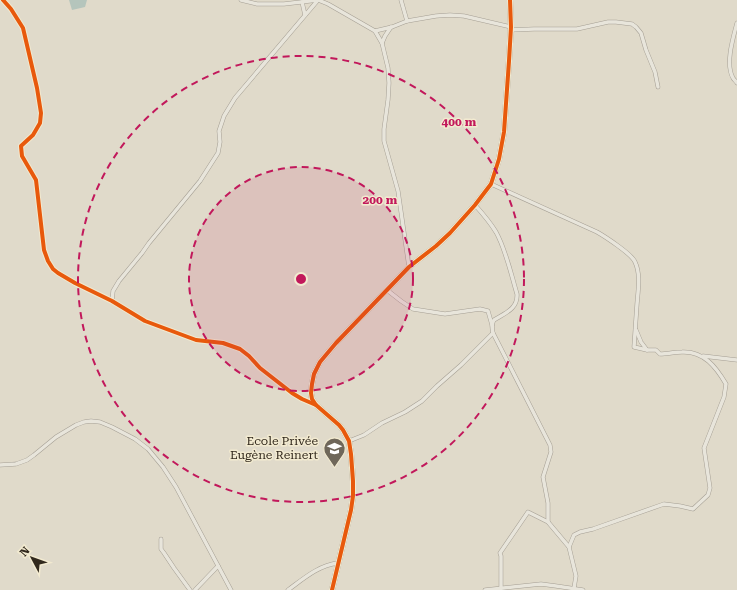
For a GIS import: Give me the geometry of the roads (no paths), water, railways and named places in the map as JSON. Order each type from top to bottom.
[{"type":"street","points":[[3,0],[11,9],[23,28],[39,100],[41,113],[40,123],[33,135],[21,146],[22,156],[36,180],[44,250],[53,269],[145,322],[196,340],[224,343],[240,349],[260,368],[292,393],[302,399],[316,404]]},
{"type":"street","points":[[241,0],[257,4],[284,4],[318,0],[328,4],[375,31],[382,44],[388,68],[389,83],[384,141],[398,191],[409,267]]},
{"type":"street","points":[[112,302],[113,291],[119,281],[200,181],[218,153],[220,142],[219,131],[224,116],[235,98],[318,0]]},
{"type":"street","points":[[400,0],[406,21]]},
{"type":"street","points":[[332,590],[349,521],[353,496],[352,467],[347,436],[339,425],[312,399],[311,393],[314,374],[320,362],[336,342],[409,267],[445,237],[475,205],[491,184],[499,159],[504,132],[509,60],[510,0]]},
{"type":"street","points":[[302,2],[305,15]]},
{"type":"street","points":[[375,31],[392,27],[406,21],[450,15],[464,16],[510,29],[576,29],[608,22],[632,24],[641,32],[646,50],[655,72],[658,87]]},
{"type":"street","points":[[737,23],[731,44],[729,66],[732,78],[737,83]]},
{"type":"street","points":[[382,44],[385,36],[392,27]]},
{"type":"street","points":[[491,184],[604,235],[630,255],[635,261],[638,273],[634,348],[656,350],[660,354],[683,352],[737,360]]},
{"type":"street","points":[[475,205],[488,220],[497,234],[503,248],[518,300],[516,304],[506,313],[494,320],[492,326]]},
{"type":"street","points":[[387,290],[413,309],[445,314],[480,309],[488,310],[494,333],[550,445],[551,452],[543,477],[548,503],[548,522]]},
{"type":"street","points":[[636,330],[641,342],[647,350]]},
{"type":"street","points":[[349,441],[364,435],[382,423],[405,412],[422,401],[494,333]]},
{"type":"street","points":[[569,547],[574,535],[580,532],[593,529],[664,504],[693,509],[708,495],[710,488],[704,448],[724,397],[726,384],[709,360],[702,356]]},
{"type":"street","points":[[0,465],[16,464],[27,460],[56,437],[76,424],[91,421],[100,422],[135,439],[148,449],[163,467],[176,487],[231,590]]},
{"type":"street","points":[[501,588],[500,553],[528,512],[548,522],[569,547],[576,573],[574,588]]},
{"type":"street","points":[[161,539],[161,549],[190,590]]},
{"type":"street","points":[[288,590],[320,568],[328,564],[338,563]]},
{"type":"street","points":[[195,590],[218,566]]},
{"type":"street","points":[[485,590],[541,584],[583,590]]},
{"type":"place","name":"Ecole Privée Eugène Reinert","points":[[334,468]]}]
